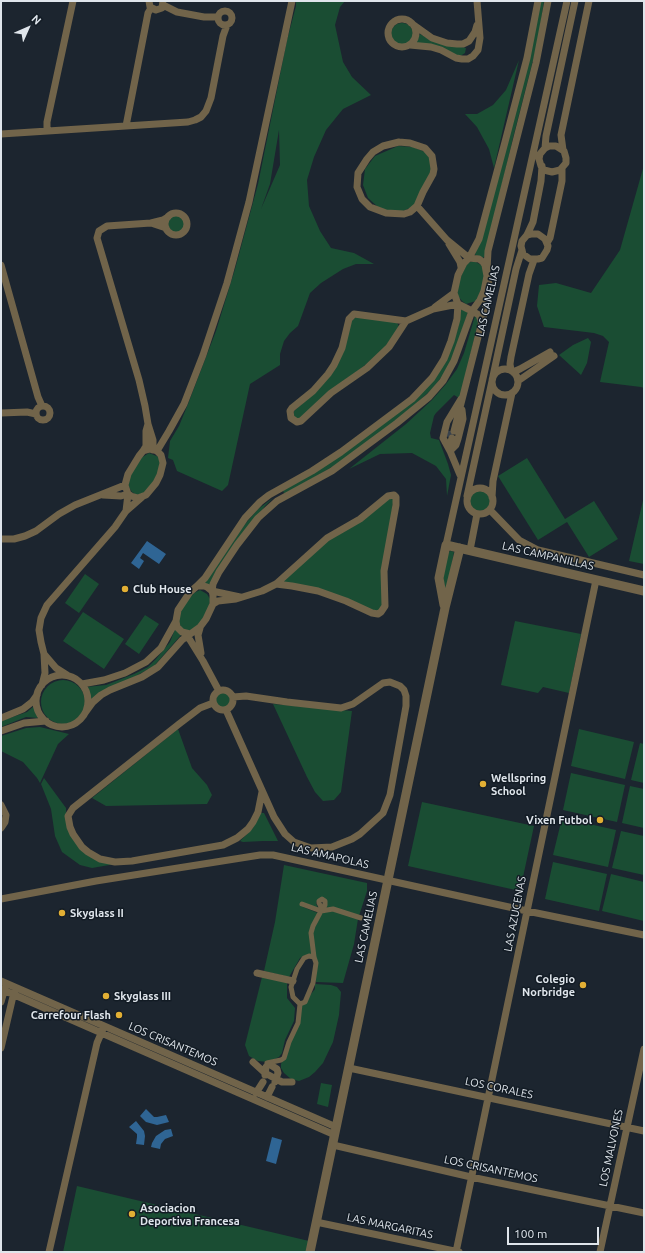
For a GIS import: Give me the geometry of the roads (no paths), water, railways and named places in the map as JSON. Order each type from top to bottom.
[{"type":"street","points":[[47,131],[73,1]]},
{"type":"street","points":[[155,450],[169,431],[184,404],[203,355],[227,283],[249,202],[292,1]]},
{"type":"street","points":[[477,1],[480,38],[478,50],[468,59],[456,58],[441,50],[431,47],[410,45],[401,47],[396,46],[388,35],[390,26],[393,22],[402,20],[411,23],[426,34],[440,41],[450,44],[463,44],[467,43],[472,38],[478,19]]},
{"type":"street","points":[[82,684],[104,680],[125,673],[146,662],[163,644],[176,622],[181,604],[190,592],[205,578],[246,518],[260,502],[277,490],[312,471],[342,452],[399,409],[432,378],[444,359],[456,329],[458,304],[454,292],[455,283],[461,267],[469,258],[479,239],[527,58],[538,1]]},
{"type":"street","points":[[143,451],[155,450],[162,455],[163,459],[160,475],[152,488],[126,511],[115,527],[50,602],[44,611],[39,630],[44,654],[45,673],[36,700],[37,708],[41,715],[52,725],[60,727],[74,724],[81,719],[93,702],[101,695],[142,677],[158,667],[187,634],[197,631],[206,619],[213,604],[212,591],[220,572],[252,525],[270,506],[332,471],[397,423],[429,397],[443,381],[454,361],[472,311],[484,292],[488,251],[536,63],[546,20],[548,1]]},
{"type":"street","name":"LAS CAMELIAS","points":[[445,608],[439,578],[460,476],[568,1]]},
{"type":"street","points":[[575,1],[546,136],[545,148],[540,156],[540,163],[544,170],[552,172],[556,172],[566,163],[566,158],[562,150],[561,135],[589,1]]},
{"type":"street","points":[[126,126],[150,5],[158,10],[163,3],[177,12],[204,17],[218,17]]},
{"type":"street","points":[[1,134],[188,122],[201,117],[211,98],[226,25],[232,20],[230,13],[224,11],[220,13],[218,17]]},
{"type":"street","points":[[218,17],[220,23],[226,25]]},
{"type":"street","points":[[410,45],[416,34],[414,26],[411,23]]},
{"type":"street","points":[[399,142],[418,145],[425,148],[429,152],[434,162],[434,174],[423,192],[417,206],[410,212],[404,214],[386,214],[370,207],[362,199],[357,187],[358,173],[367,159],[374,152],[383,146],[399,142]]},
{"type":"street","points":[[545,148],[553,146],[559,147],[562,150]]},
{"type":"street","points":[[534,260],[529,274],[511,357],[510,364],[512,371],[517,377],[518,386],[512,393],[493,481],[492,506],[490,510],[482,514],[477,514],[469,510],[466,501],[516,269],[522,250],[522,241],[531,228],[541,181],[542,166]]},
{"type":"street","points":[[547,243],[550,238],[562,181],[562,168]]},
{"type":"street","points":[[417,206],[448,240],[469,258],[479,259],[483,262],[489,284],[482,324],[462,406],[451,439],[460,476]]},
{"type":"street","points":[[151,223],[166,228],[171,234],[178,235],[182,234],[187,228],[187,220],[182,214],[175,213],[163,220],[151,223],[107,226],[99,231],[97,238],[139,380],[155,450]]},
{"type":"street","points":[[166,228],[168,217]]},
{"type":"street","points":[[522,250],[526,257],[534,260],[542,258],[547,250],[547,243],[543,236],[538,234],[527,235]]},
{"type":"street","points":[[448,240],[450,248],[460,262],[461,267]]},
{"type":"street","points":[[1,265],[42,406]]},
{"type":"street","points":[[433,309],[454,292]]},
{"type":"street","points":[[406,321],[389,347],[376,360],[331,393],[305,418],[299,422],[293,420],[290,415],[292,408],[313,391],[328,374],[334,364],[342,348],[347,325],[351,316],[359,314],[406,321],[433,309],[458,304],[479,314],[482,324]]},
{"type":"street","points":[[512,393],[509,395],[500,394],[494,389],[492,379],[495,373],[501,369],[512,371],[520,369],[552,354],[518,381]]},
{"type":"street","points":[[462,406],[463,419],[456,445],[451,439],[443,438],[447,422],[464,394]]},
{"type":"street","points":[[1,413],[26,412],[36,414],[38,418],[43,420],[49,417],[51,413],[49,408],[42,406]]},
{"type":"street","points":[[36,414],[38,408],[42,406]]},
{"type":"street","points":[[126,511],[128,494],[126,485],[130,468],[146,446],[146,431],[148,424]]},
{"type":"street","points":[[103,495],[111,490],[126,485]]},
{"type":"street","points":[[467,496],[473,489],[482,488],[490,493],[492,497]]},
{"type":"street","points":[[277,490],[282,498]]},
{"type":"street","points":[[1,539],[14,539],[31,533],[75,505],[94,497],[103,495],[121,496],[128,494],[135,497],[142,497]]},
{"type":"street","points":[[213,604],[218,601],[240,597],[276,584],[327,538],[360,518],[388,496],[394,495],[396,497],[396,505],[384,571],[385,606],[381,612],[378,614],[372,614],[346,601],[318,591],[276,584]]},
{"type":"street","points":[[490,510],[519,540],[538,550],[644,575]]},
{"type":"street","points":[[470,550],[477,514]]},
{"type":"street","name":"LAS CAMPANILLAS","points":[[446,545],[644,591]]},
{"type":"street","name":"LAS CAMELIAS","points":[[310,1252],[445,608],[460,548]]},
{"type":"street","name":"LAS AZUCENAS","points":[[457,1252],[471,1177],[596,580]]},
{"type":"street","points":[[197,586],[207,587],[212,591],[240,597]]},
{"type":"street","points":[[176,622],[177,627],[187,634],[219,691]]},
{"type":"street","points":[[200,627],[198,639],[203,661]]},
{"type":"street","points":[[44,654],[56,668],[82,684],[88,698],[88,706],[85,713]]},
{"type":"street","points":[[1,718],[23,709],[32,702],[47,680],[54,677],[69,676]]},
{"type":"street","points":[[226,710],[262,792],[282,830],[289,839],[299,845],[311,848],[332,847],[360,834],[383,813],[387,804],[405,713],[406,696],[404,690],[400,686],[390,682],[379,685],[365,697],[353,704],[341,708],[246,696],[233,697]]},
{"type":"street","points":[[219,691],[228,691],[233,697],[233,705],[226,710],[218,710],[213,703],[214,696],[219,691]]},
{"type":"street","points":[[213,703],[200,708],[189,716],[73,808],[68,816],[73,834],[82,847],[88,852],[100,859],[115,862],[132,861],[223,845],[237,838],[251,825],[258,812],[262,792]]},
{"type":"street","points":[[1,731],[24,723],[46,721]]},
{"type":"street","points":[[1,805],[6,814],[5,822],[1,828]]},
{"type":"street","name":"LAS AMAPOLAS","points":[[1,898],[103,880],[269,855],[278,855],[527,911],[644,935]]},
{"type":"street","points":[[302,904],[321,910],[333,909],[361,918]]},
{"type":"street","points":[[300,1004],[305,1002],[313,983],[316,963],[312,933],[313,926],[321,910]]},
{"type":"street","points":[[300,1004],[293,997],[291,987],[297,969],[304,958],[309,956],[314,957]]},
{"type":"street","points":[[257,973],[293,981]]},
{"type":"street","points":[[1,1002],[3,986]]},
{"type":"street","name":"LOS CRISANTEMOS","points":[[3,986],[102,1030],[261,1097],[336,1131]]},
{"type":"street","points":[[1,1048],[14,991]]},
{"type":"street","points":[[268,1064],[284,1058],[289,1042],[298,1023],[300,1004]]},
{"type":"street","points":[[49,1252],[97,1043],[102,1030]]},
{"type":"street","name":"LOS MALVONES","points":[[600,1252],[644,1049]]},
{"type":"street","points":[[253,1062],[268,1064],[278,1069],[292,1082],[274,1082],[264,1077],[253,1062]]},
{"type":"street","points":[[261,1097],[266,1067],[268,1064]]},
{"type":"street","name":"LOS CORALES","points":[[349,1068],[644,1131]]},
{"type":"street","points":[[261,1097],[274,1082],[278,1069]]},
{"type":"street","name":"LOS CRISANTEMOS","points":[[333,1145],[471,1177],[644,1214]]},
{"type":"street","name":"LAS MARGARITAS","points":[[316,1222],[457,1252]]},
{"type":"water","points":[[147,541],[166,554],[159,564],[143,553],[140,558],[144,561],[139,569],[131,563]]},
{"type":"water","points":[[146,1109],[154,1117],[166,1115],[169,1122],[157,1125],[146,1122],[140,1116]]},
{"type":"water","points":[[136,1121],[144,1131],[144,1145],[136,1144],[137,1134],[129,1127]]},
{"type":"water","points":[[171,1129],[173,1136],[165,1139],[161,1144],[160,1149],[151,1147],[156,1136],[165,1130]]},
{"type":"water","points":[[272,1137],[282,1140],[276,1164],[266,1161]]},
{"type":"tunnel","points":[[449,437],[450,431]]},
{"type":"place","name":"Club House","points":[[125,589]]},
{"type":"place","name":"Wellspring School","points":[[483,784]]},
{"type":"place","name":"Vixen Futbol","points":[[600,820]]},
{"type":"place","name":"Skyglass II","points":[[62,913]]},
{"type":"place","name":"Colegio Norbridge","points":[[583,985]]},
{"type":"place","name":"Skyglass III","points":[[106,996]]},
{"type":"place","name":"Carrefour Flash","points":[[119,1015]]},
{"type":"place","name":"Asociacion Deportiva Francesa","points":[[132,1214]]}]
